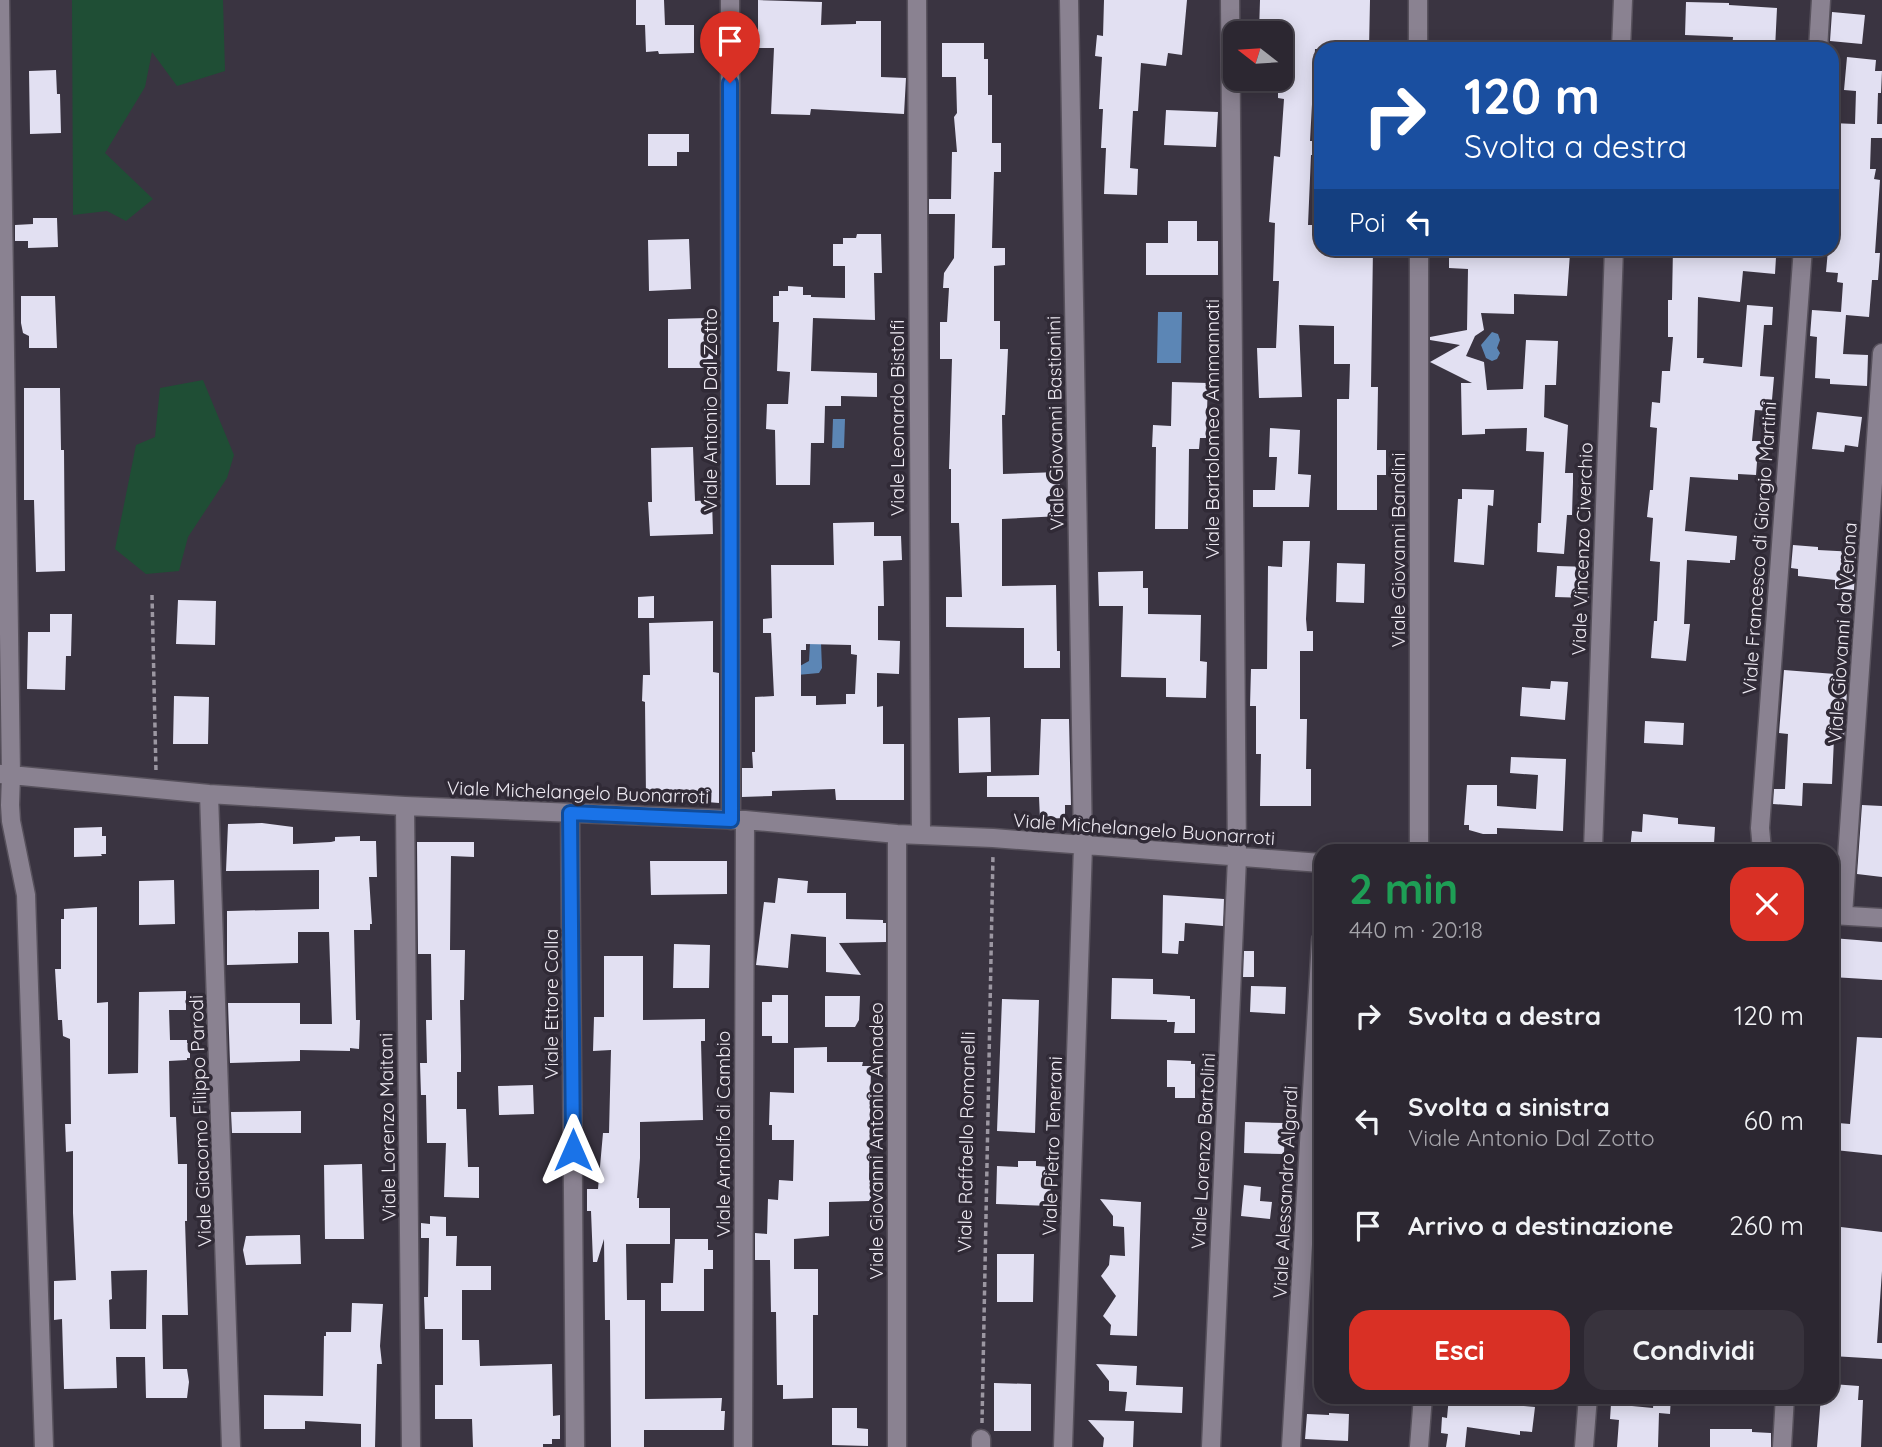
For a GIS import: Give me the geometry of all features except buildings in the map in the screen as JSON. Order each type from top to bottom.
[{"type":"street","points":[[0,0],[6,774],[11,821],[26,895],[44,1447]]},
{"type":"street","name":"Viale Antonio Dal Zotto","points":[[730,0],[738,820]]},
{"type":"street","name":"Viale Leonardo Bistolfi","points":[[917,0],[921,835]]},
{"type":"street","name":"Viale Giovanni Bastianini","points":[[1069,0],[1083,846]]},
{"type":"street","name":"Viale Bartolomeo Ammannati","points":[[1230,0],[1237,858]]},
{"type":"street","points":[[1418,0],[1418,42]]},
{"type":"street","points":[[1621,42],[1623,0]]},
{"type":"street","points":[[1818,42],[1821,0]]},
{"type":"street","name":"Viale Giovanni Bandini","points":[[1419,256],[1419,844]]},
{"type":"street","name":"Viale Vincenzo Civerchio","points":[[1593,844],[1614,256]]},
{"type":"street","name":"Viale Francesco di Giorgio Martini","points":[[1761,844],[1760,828],[1802,256]]},
{"type":"street","name":"Viale Giovanni da Verona","points":[[1839,902],[1882,353]]},
{"type":"street","name":"Viale Michelangelo Buonarroti","points":[[6,774],[209,794],[405,806],[738,820],[897,834],[993,838],[1314,863]]},
{"type":"street","name":"Viale Giacomo Filippo Parodi","points":[[209,794],[232,1447]]},
{"type":"street","name":"Viale Lorenzo Maitani","points":[[405,806],[411,1447]]},
{"type":"street","name":"Viale Ettore Colla","points":[[570,813],[575,1447]]},
{"type":"street","name":"Viale Arnolfo di Cambio","points":[[738,820],[743,1447]]},
{"type":"street","name":"Viale Giovanni Antonio Amadeo","points":[[897,834],[897,1447]]},
{"type":"street","name":"Viale Pietro Tenerani","points":[[1063,1447],[1083,846]]},
{"type":"street","name":"Viale Lorenzo Bartolini","points":[[1211,1447],[1237,858]]},
{"type":"street","points":[[1839,915],[1882,918]]},
{"type":"street","name":"Viale Alessandro Algardi","points":[[1291,1447],[1314,1058]]},
{"type":"street","points":[[1419,1447],[1422,1404]]},
{"type":"street","points":[[1584,1447],[1587,1404]]},
{"type":"street","points":[[1782,1447],[1785,1404]]},
{"type":"path","points":[[152,595],[157,788]]},
{"type":"path","name":"Viale Raffaello Romanelli","points":[[981,1443],[993,838]]},
{"type":"green space","points":[[72,0],[223,0],[225,71],[177,86],[152,52],[145,87],[105,153],[153,199],[126,221],[107,211],[73,215]]},
{"type":"green space","points":[[203,380],[234,455],[227,478],[188,537],[179,571],[146,574],[115,549],[136,445],[155,437],[160,388]]},
{"type":"water","points":[[1158,312],[1182,312],[1181,363],[1157,363]]},
{"type":"water","points":[[1492,332],[1498,334],[1500,340],[1497,348],[1500,353],[1497,359],[1492,361],[1486,358],[1481,345]]},
{"type":"water","points":[[833,419],[845,419],[844,448],[832,448]]},
{"type":"water","points":[[821,643],[822,668],[819,673],[797,675],[798,667],[809,661],[810,644]]},
{"type":"route","points":[[573,1150],[570,813],[731,820],[730,83]]}]
